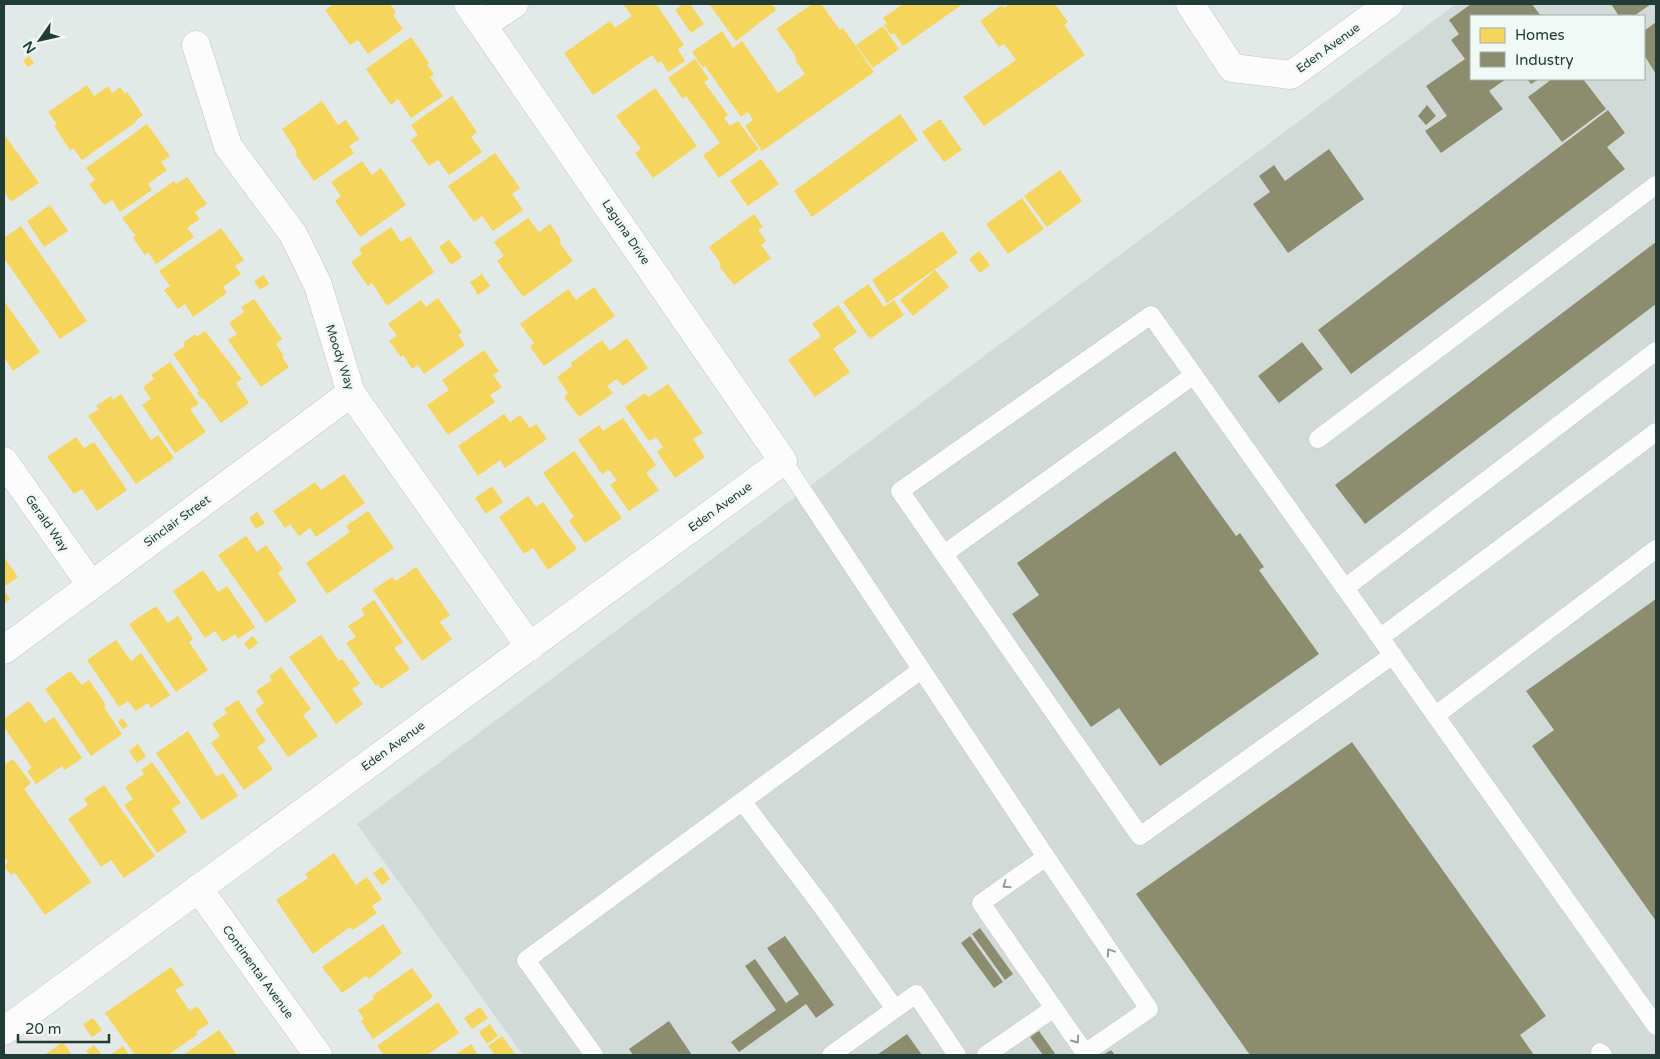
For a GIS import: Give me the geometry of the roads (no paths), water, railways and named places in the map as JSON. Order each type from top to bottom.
[{"type":"street","points":[[476,14],[514,4]]},
{"type":"street","name":"Eden Avenue","points":[[1190,4],[1232,68],[1291,75],[1389,4]]},
{"type":"street","name":"Laguna Drive","points":[[476,14],[783,461]]},
{"type":"street","name":"Moody Way","points":[[196,45],[228,146],[293,234],[318,285],[351,393],[530,646]]},
{"type":"street","name":"Sinclair Street","points":[[4,650],[351,393]]},
{"type":"street","name":"Gerald Way","points":[[4,461],[91,585]]},
{"type":"street","name":"Eden Avenue","points":[[4,1031],[783,461]]},
{"type":"street","name":"Continental Avenue","points":[[198,888],[318,1055]]},
{"type":"lane","points":[[1318,439],[1656,185]]},
{"type":"lane","points":[[1393,655],[1140,836],[900,491],[1151,315],[1436,715],[1656,1026]]},
{"type":"lane","points":[[1345,588],[1656,351]]},
{"type":"lane","points":[[944,554],[1194,375]]},
{"type":"lane","points":[[1380,637],[1656,432]]},
{"type":"lane","points":[[783,461],[1148,1008],[1085,1053],[981,903],[1046,857]]},
{"type":"lane","points":[[1436,715],[1656,549]]},
{"type":"lane","points":[[594,1055],[526,960],[922,670]]},
{"type":"lane","points":[[742,801],[821,905],[896,1009]]},
{"type":"lane","points":[[831,1055],[916,994],[957,1055]]},
{"type":"lane","points":[[986,1055],[1054,1008]]}]
